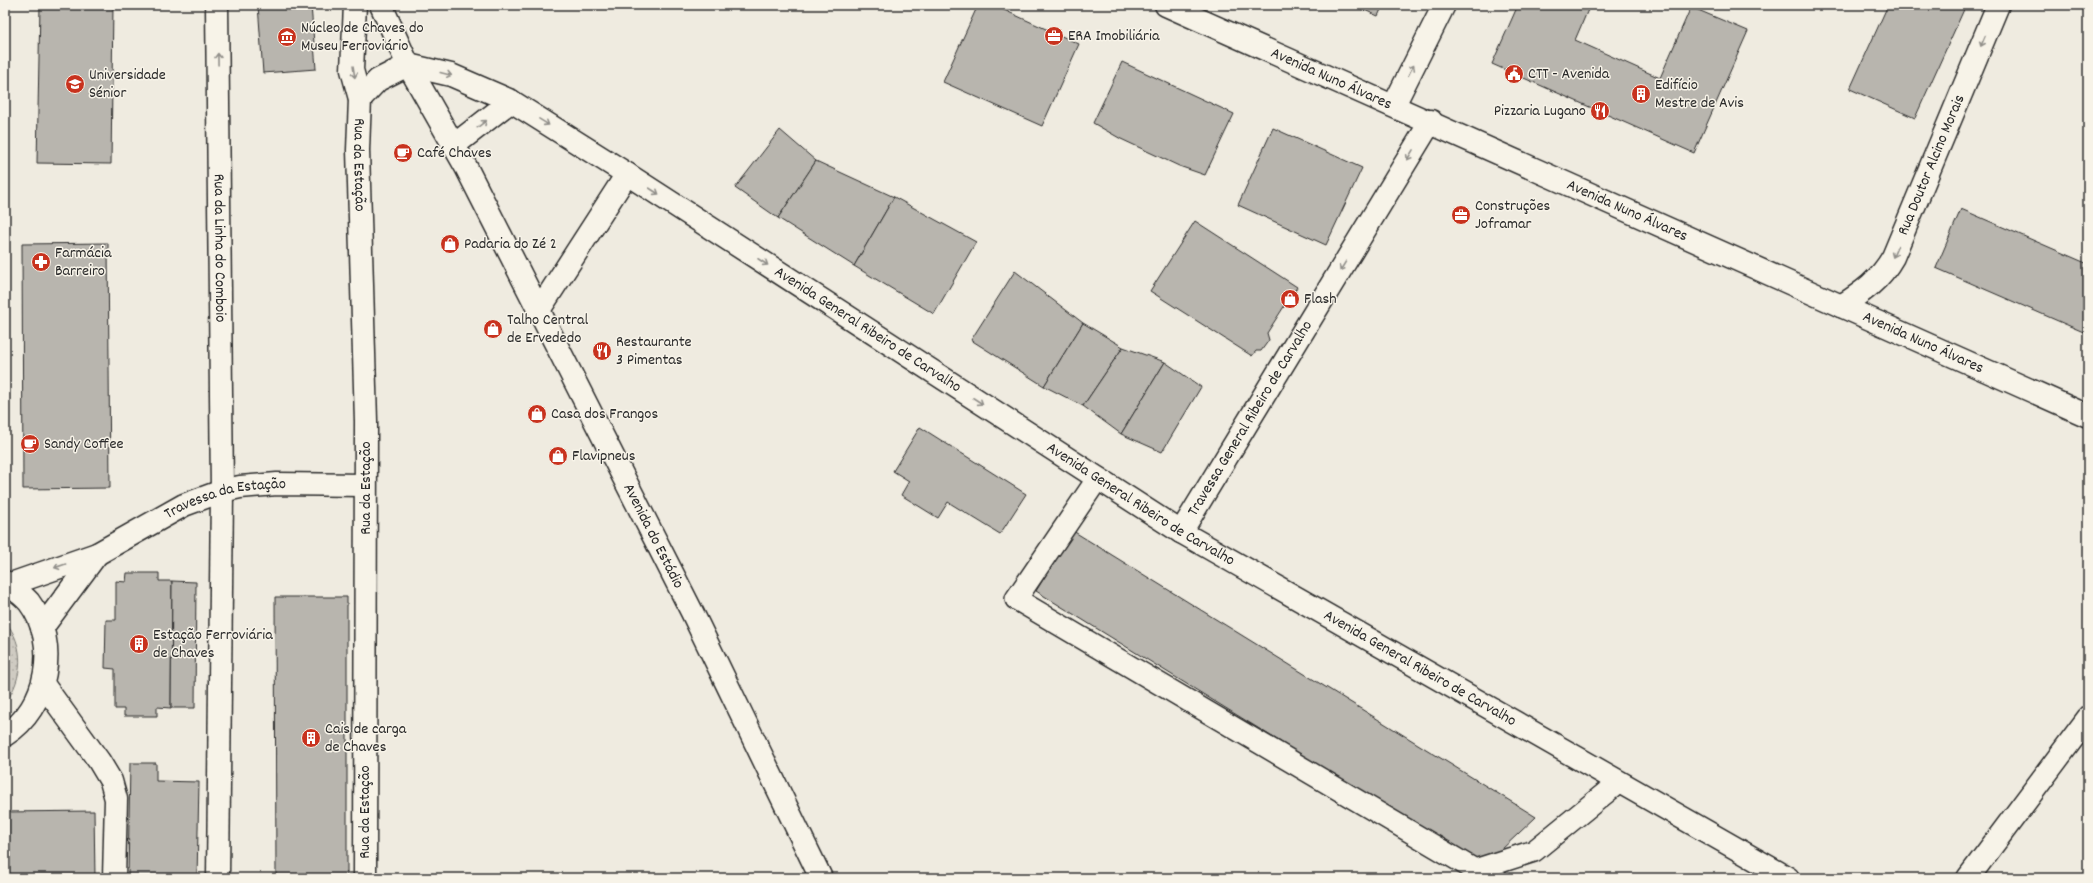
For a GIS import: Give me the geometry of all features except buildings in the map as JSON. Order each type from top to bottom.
[{"type":"street","name":"Rua da Linha do Comboio","points":[[217,5],[222,491],[218,878]]},
{"type":"street","name":"Rua da Estação","points":[[355,5],[352,70],[360,99],[358,150],[366,421],[365,878]]},
{"type":"street","name":"Avenida do Estádio","points":[[381,5],[408,66],[453,146],[539,310],[692,612],[821,878]]},
{"type":"street","name":"Avenida Nuno Álvares","points":[[1166,5],[1430,121],[2088,416]]},
{"type":"street","points":[[1394,105],[1444,5]]},
{"type":"street","name":"Rua Doutor Alcino Morais","points":[[1841,306],[1874,283],[1885,272],[1893,257],[1998,5]]},
{"type":"street","name":"Rua da Estação","points":[[360,99],[378,80],[408,66]]},
{"type":"street","name":"Avenida General Ribeiro de Carvalho","points":[[408,66],[451,75],[511,101],[627,174],[1181,532],[1788,878]]},
{"type":"street","points":[[453,146],[511,101]]},
{"type":"street","name":"Travessa General Ribeiro de Carvalho","points":[[1181,532],[1430,121]]},
{"type":"street","points":[[539,310],[627,174]]},
{"type":"street","name":"Travessa da Estação","points":[[7,584],[97,554],[184,505],[222,491],[271,484],[366,485]]},
{"type":"street","name":"Travessa da Estação","points":[[42,628],[97,554]]},
{"type":"street","points":[[5,735],[14,730],[32,709],[43,684],[47,655],[42,628],[29,602],[7,584]]},
{"type":"street","points":[[43,684],[99,761],[110,781],[116,799],[114,878]]},
{"type":"street","points":[[1968,878],[2088,718]]},
{"type":"lane","points":[[1098,478],[1016,599],[1475,870],[1534,851],[1619,782]]},
{"type":"shaded area","points":[[5,621],[12,630],[16,640],[20,662],[16,683],[5,703]]},
{"type":"place","name":"ERA Imobiliária","points":[[1054,36]]},
{"type":"place","name":"Núcleo de Chaves do Museu Ferroviário","points":[[287,37]]},
{"type":"place","name":"CTT - Avenida","points":[[1514,74]]},
{"type":"place","name":"Universidade Sénior","points":[[75,84]]},
{"type":"place","name":"Edifício Mestre de Avis","points":[[1641,94]]},
{"type":"place","name":"Pizzaria Lugano","points":[[1600,111]]},
{"type":"place","name":"Café Chaves","points":[[403,153]]},
{"type":"place","name":"Construções Joframar","points":[[1461,215]]},
{"type":"place","name":"Padaria do Zé 2","points":[[450,244]]},
{"type":"place","name":"Farmácia Barreiro","points":[[41,262]]},
{"type":"place","name":"Flash","points":[[1290,299]]},
{"type":"place","name":"Talho Central de Ervededo","points":[[493,329]]},
{"type":"place","name":"Restaurante 3 Pimentas","points":[[602,351]]},
{"type":"place","name":"Casa dos Frangos","points":[[537,414]]},
{"type":"place","name":"Sandy Coffee","points":[[30,444]]},
{"type":"place","name":"Flavipneus","points":[[558,456]]},
{"type":"place","name":"Estação Ferroviária de Chaves","points":[[139,644]]},
{"type":"place","name":"Cais de carga de Chaves","points":[[311,738]]}]
